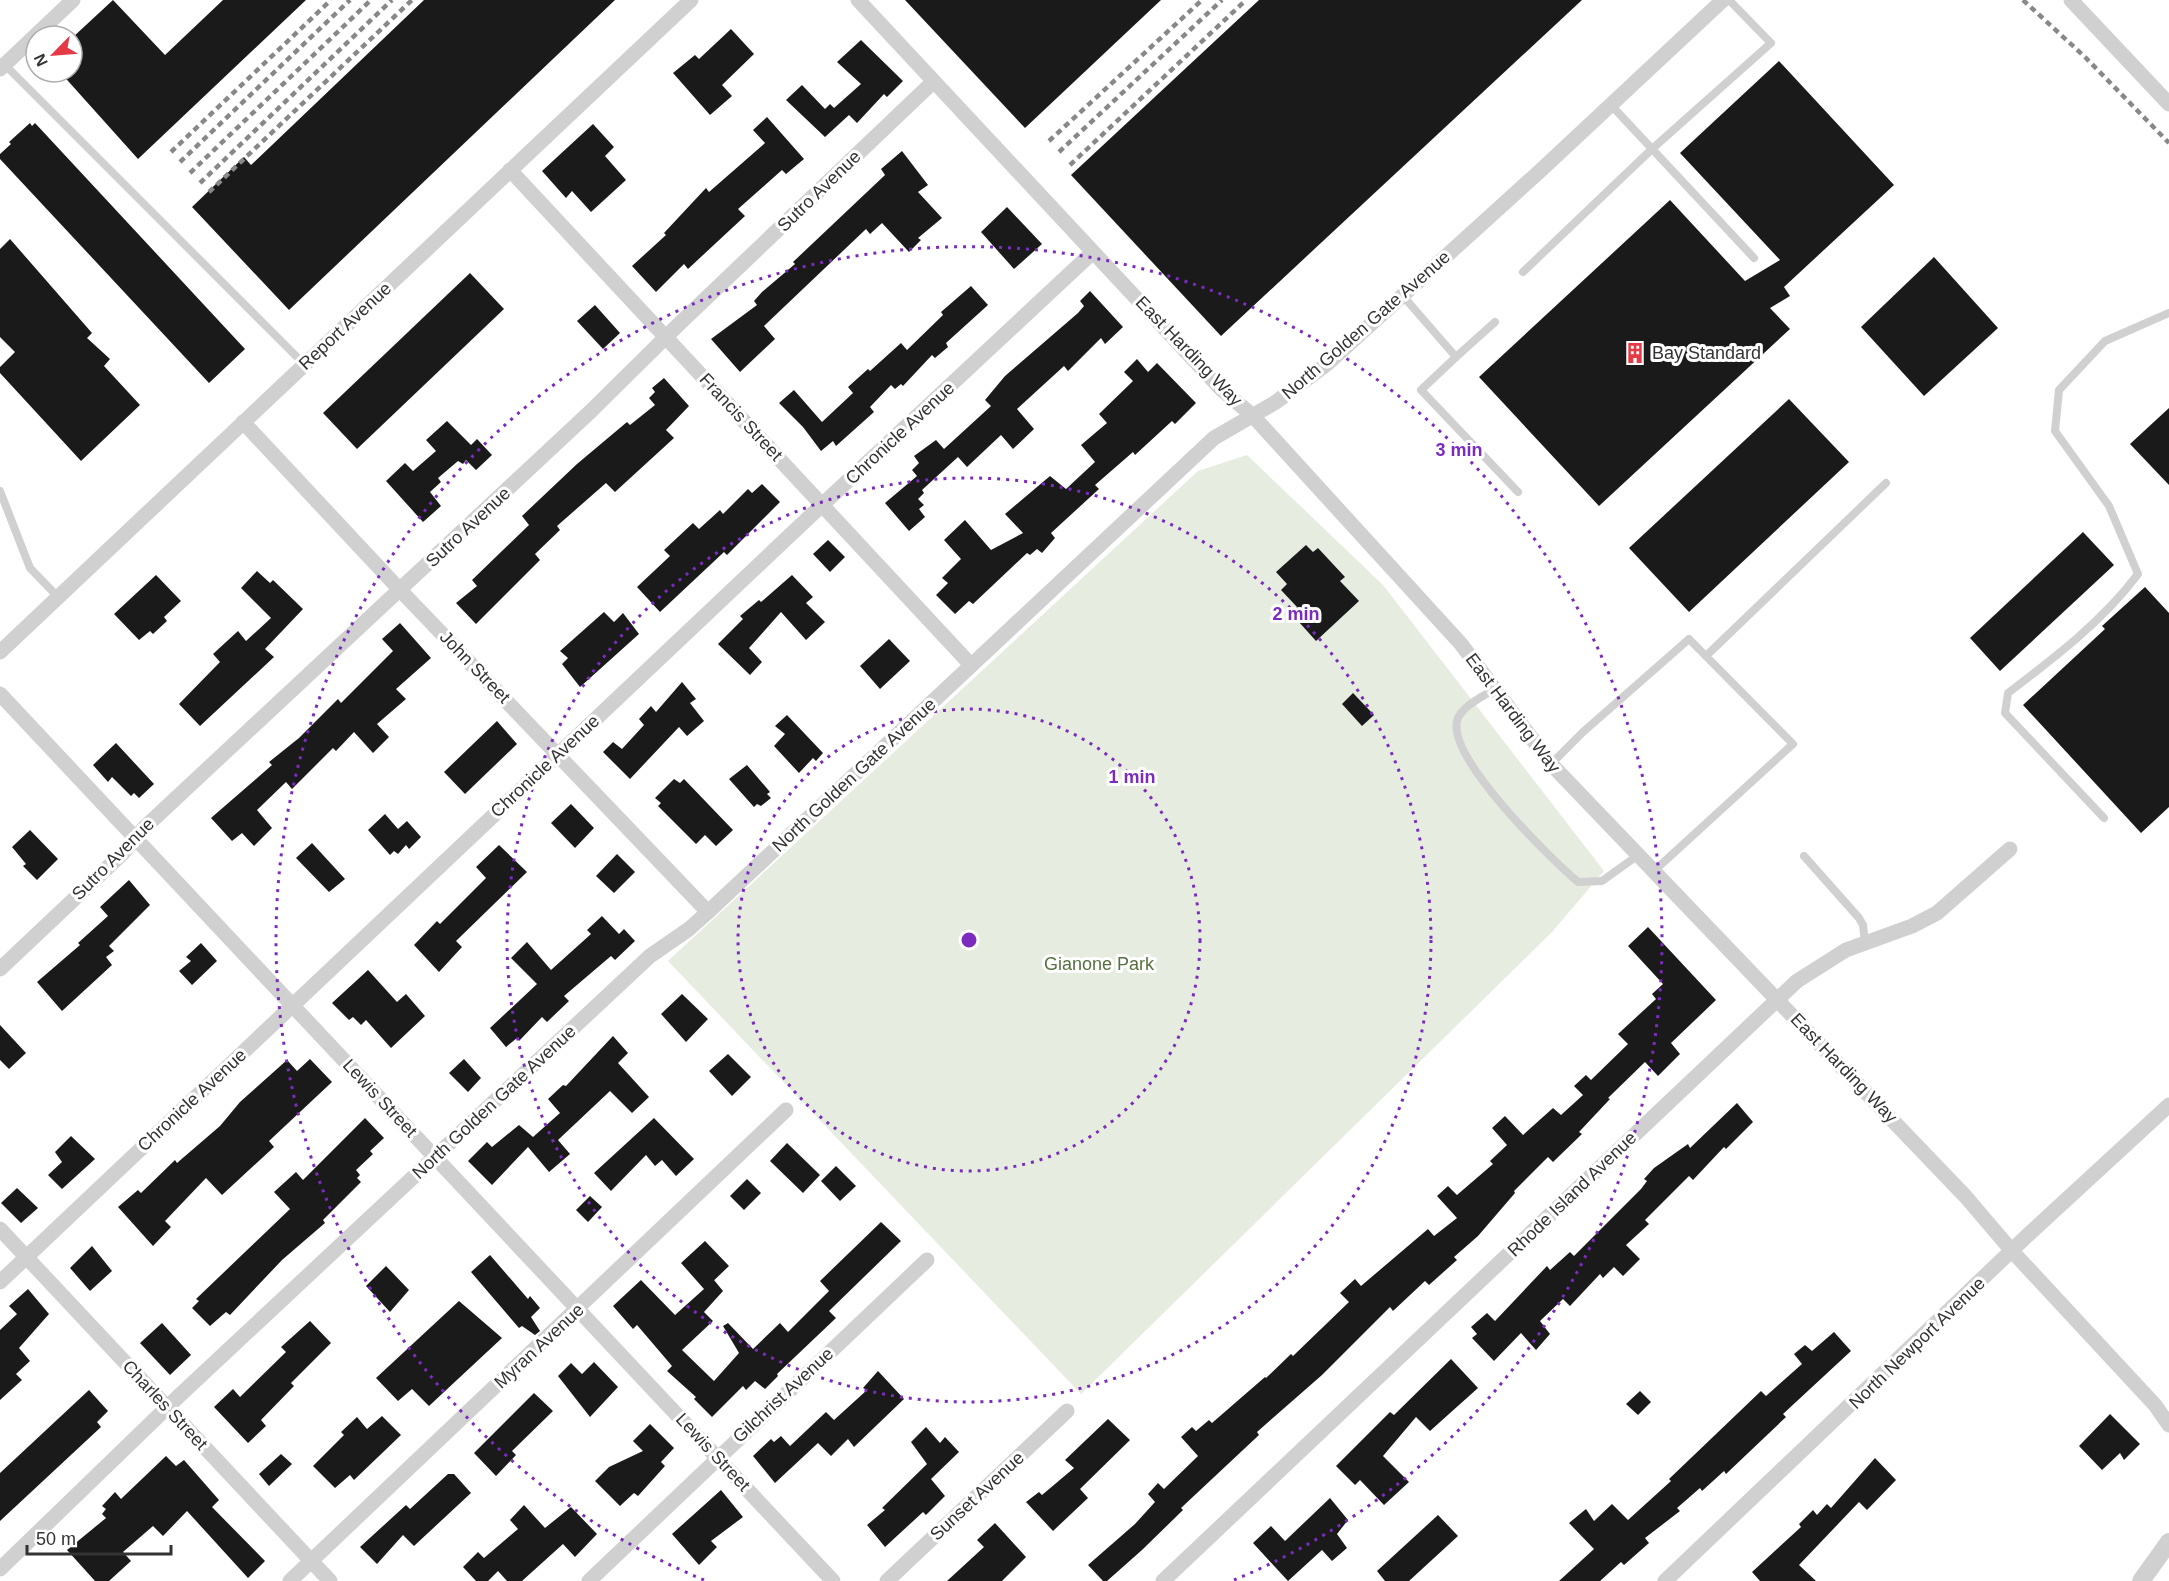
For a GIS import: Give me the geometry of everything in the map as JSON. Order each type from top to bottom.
[{"type":"street","points":[[2,67],[73,0]]},
{"type":"street","name":"Report Avenue","points":[[0,652],[691,0]]},
{"type":"street","name":"East Harding Way","points":[[858,0],[1221,389],[1252,415],[1318,490],[1461,644],[1551,764],[1966,1197],[2012,1251],[2155,1405],[2169,1425]]},
{"type":"street","name":"North Golden Gate Avenue","points":[[0,1569],[168,1408],[650,956],[690,929],[1214,438],[1276,402],[1327,364],[1723,0]]},
{"type":"street","points":[[2071,0],[2169,104]]},
{"type":"street","name":"Sutro Avenue","points":[[0,969],[299,682],[401,591],[933,82]]},
{"type":"street","name":"Francis Street","points":[[510,170],[971,665]]},
{"type":"street","name":"Chronicle Avenue","points":[[0,1281],[1093,252]]},
{"type":"street","name":"John Street","points":[[243,422],[708,912]]},
{"type":"street","name":"Lewis Street","points":[[0,694],[833,1581]]},
{"type":"street","name":"Rhode Island Avenue","points":[[1163,1581],[1778,999],[1815,968],[1864,943],[1912,926],[1937,913],[2010,849]]},
{"type":"street","name":"North Newport Avenue","points":[[1665,1581],[2169,1105]]},
{"type":"street","name":"Myran Avenue","points":[[290,1581],[786,1110]]},
{"type":"street","name":"Charles Street","points":[[0,1229],[330,1581]]},
{"type":"street","name":"Gilchrist Avenue","points":[[589,1581],[927,1260]]},
{"type":"street","name":"Sunset Avenue","points":[[887,1581],[1067,1411]]},
{"type":"street","points":[[2141,1581],[2169,1542]]},
{"type":"lane","points":[[1523,272],[1652,149],[1771,43],[1729,0]]},
{"type":"lane","points":[[2,67],[304,364]]},
{"type":"lane","points":[[1611,105],[1754,258]]},
{"type":"lane","points":[[1403,296],[1456,357]]},
{"type":"lane","points":[[2104,818],[2005,713],[2008,693],[2046,665],[2120,598],[2138,574],[2109,506],[2055,431],[2059,390],[2105,341],[2169,313]]},
{"type":"lane","points":[[1495,322],[1421,390],[1518,492]]},
{"type":"lane","points":[[1706,656],[1886,483]]},
{"type":"lane","points":[[0,491],[30,568],[58,597]]},
{"type":"lane","points":[[1551,764],[1583,732],[1689,639],[1793,744],[1654,871]]},
{"type":"lane","points":[[1494,689],[1464,710],[1457,722],[1459,738],[1469,760],[1500,803],[1546,855],[1578,882],[1602,881],[1637,856]]},
{"type":"lane","points":[[1804,856],[1859,918],[1863,925],[1864,943]]},
{"type":"green space","name":"Gianone Park","points":[[1247,455],[1383,585],[1604,871],[1552,932],[1081,1394],[668,961],[1198,471]]},
{"type":"building","points":[[113,0],[165,55],[223,0],[306,0],[138,159],[71,84],[84,84],[84,27]]},
{"type":"building","points":[[424,0],[615,0],[289,310],[192,207],[244,157],[251,165]]},
{"type":"building","points":[[905,0],[1161,0],[1025,128]]},
{"type":"building","points":[[1259,0],[1582,0],[1221,336],[1071,175]]},
{"type":"building","points":[[731,29],[754,54],[722,85],[732,96],[710,115],[673,73],[695,55],[699,59]]},
{"type":"building","points":[[861,40],[903,81],[887,97],[884,94],[857,123],[849,115],[825,137],[786,100],[802,85],[825,109],[830,104],[834,108],[861,84],[837,62]]},
{"type":"building","name":"Bay Standard","points":[[1779,61],[1894,185],[1784,287],[1790,296],[1770,308],[1790,329],[1599,506],[1479,377],[1670,200],[1745,281],[1780,260],[1680,153]]},
{"type":"building","points":[[767,117],[804,159],[786,174],[782,170],[738,209],[745,216],[688,269],[684,264],[656,292],[632,266],[666,235],[664,233],[706,188],[709,192],[765,143],[753,130]]},
{"type":"building","points":[[30,123],[32,126],[35,123],[245,349],[209,383],[0,159],[0,154],[11,144],[9,142]]},
{"type":"building","points":[[593,124],[614,147],[605,156],[626,180],[591,212],[572,191],[566,198],[542,171]]},
{"type":"building","points":[[902,151],[928,185],[918,192],[942,218],[918,238],[921,240],[909,252],[882,223],[870,234],[866,229],[764,326],[775,339],[740,372],[711,339],[757,305],[754,301],[762,292],[795,264],[793,262],[885,175],[881,169]]},
{"type":"building","points":[[1007,207],[1042,244],[1014,269],[981,232]]},
{"type":"building","points":[[10,239],[92,333],[87,338],[110,359],[104,366],[140,405],[81,461],[0,373],[0,367],[15,352],[0,337],[0,249]]},
{"type":"building","points":[[1934,257],[1998,328],[1924,396],[1861,327]]},
{"type":"building","points":[[470,273],[504,309],[357,449],[323,413]]},
{"type":"building","points":[[971,286],[988,305],[946,343],[948,347],[935,358],[932,355],[903,386],[901,384],[895,389],[891,385],[870,407],[874,412],[836,446],[833,441],[821,451],[803,427],[779,403],[794,390],[822,422],[853,393],[848,387],[901,343],[907,350],[943,315],[941,312]]},
{"type":"building","points":[[1090,291],[1123,327],[1105,344],[1101,338],[1068,371],[1064,366],[1017,409],[1034,429],[1013,449],[1001,435],[967,467],[958,457],[922,490],[924,493],[918,499],[924,505],[919,509],[925,517],[909,531],[885,503],[917,476],[912,470],[919,463],[914,456],[936,440],[944,449],[991,406],[985,400],[1005,376],[1078,313],[1084,306],[1080,301]]},
{"type":"building","points":[[595,305],[620,333],[603,349],[577,321]]},
{"type":"building","points":[[1137,359],[1148,372],[1157,363],[1196,403],[1175,424],[1172,421],[1135,455],[1133,452],[1095,485],[1099,489],[1051,533],[1055,538],[1042,553],[1037,549],[1030,555],[1027,553],[973,604],[969,601],[955,614],[936,595],[948,583],[942,578],[961,559],[944,540],[965,520],[991,550],[1023,533],[1005,514],[1050,476],[1066,489],[1095,462],[1081,445],[1107,423],[1099,414],[1133,381],[1124,372]]},
{"type":"building","points":[[664,378],[689,406],[666,430],[674,438],[615,492],[606,483],[557,526],[560,530],[535,554],[540,560],[476,624],[456,603],[477,586],[472,580],[529,525],[522,516],[577,464],[627,422],[630,425],[655,405],[649,398],[655,392],[652,388]]},
{"type":"building","points":[[1789,399],[1849,462],[1689,612],[1629,548]]},
{"type":"building","points":[[2169,408],[2169,485],[2130,444]]},
{"type":"building","points":[[447,421],[471,445],[477,439],[492,455],[476,470],[466,460],[463,464],[458,461],[438,478],[441,482],[430,492],[441,506],[423,522],[386,481],[405,463],[413,471],[436,451],[426,440]]},
{"type":"building","points":[[762,484],[780,502],[727,555],[724,552],[660,612],[637,587],[670,556],[664,550],[693,523],[699,529],[720,510],[723,514],[748,489],[752,493]]},
{"type":"building","points":[[2083,532],[2114,565],[2000,671],[1970,638]]},
{"type":"building","points":[[828,540],[845,557],[830,572],[813,554]]},
{"type":"building","points":[[1306,545],[1313,552],[1318,548],[1345,577],[1340,581],[1359,601],[1316,641],[1290,612],[1297,607],[1281,590],[1287,584],[1276,572]]},
{"type":"building","points":[[257,571],[270,583],[273,580],[303,609],[265,649],[274,657],[200,726],[179,704],[220,662],[213,654],[238,631],[246,641],[271,618],[241,588]]},
{"type":"building","points":[[156,575],[181,601],[164,617],[167,621],[153,634],[150,631],[139,640],[114,614]]},
{"type":"building","points":[[792,575],[813,597],[806,603],[825,622],[806,640],[781,612],[749,648],[762,662],[750,675],[718,644],[743,619],[740,616],[759,600],[761,602]]},
{"type":"building","points":[[2145,587],[2169,613],[2169,807],[2141,833],[2023,705],[2105,629],[2102,626]]},
{"type":"building","points":[[604,612],[614,622],[623,613],[639,634],[580,687],[562,664],[568,658],[560,651]]},
{"type":"building","points":[[400,623],[431,658],[396,689],[406,699],[377,724],[389,737],[373,753],[354,732],[336,751],[333,748],[292,789],[286,782],[257,810],[272,828],[254,846],[242,833],[232,841],[211,818],[272,765],[269,762],[299,738],[338,699],[341,703],[393,651],[382,639]]},
{"type":"building","points":[[889,639],[910,661],[880,689],[860,666]]},
{"type":"building","points":[[682,682],[696,699],[690,703],[704,721],[687,736],[679,727],[630,779],[603,752],[613,742],[622,749],[644,725],[639,719],[651,706],[656,712]]},
{"type":"building","points":[[1353,693],[1374,715],[1362,726],[1342,704]]},
{"type":"building","points":[[787,715],[823,753],[816,761],[813,758],[799,773],[774,746],[785,734],[775,726]]},
{"type":"building","points":[[497,721],[517,744],[465,794],[444,772]]},
{"type":"building","points":[[116,743],[154,784],[139,798],[134,793],[131,796],[112,777],[108,782],[93,765]]},
{"type":"building","points":[[747,765],[770,792],[767,794],[771,798],[761,806],[757,804],[754,807],[729,779]]},
{"type":"building","points":[[674,779],[680,783],[684,779],[733,830],[716,846],[705,835],[696,844],[658,806],[661,803],[655,798]]},
{"type":"building","points":[[571,804],[594,828],[575,848],[551,823]]},
{"type":"building","points":[[385,814],[398,829],[407,821],[421,837],[409,849],[406,845],[398,854],[394,851],[390,855],[368,830]]},
{"type":"building","points":[[30,830],[58,859],[37,880],[23,866],[26,864],[12,847]]},
{"type":"building","points":[[312,843],[345,879],[329,892],[296,858]]},
{"type":"building","points":[[499,845],[527,872],[456,941],[462,947],[439,972],[414,945],[437,921],[440,924],[486,878],[476,867]]},
{"type":"building","points":[[617,854],[635,872],[614,893],[596,876]]},
{"type":"building","points":[[129,880],[150,905],[109,946],[114,951],[106,957],[112,965],[62,1011],[37,982],[80,945],[78,943],[108,916],[100,907]]},
{"type":"building","points":[[602,916],[619,934],[624,929],[635,941],[615,960],[611,956],[564,996],[569,1001],[547,1022],[542,1017],[519,1041],[517,1038],[506,1047],[490,1028],[537,984],[511,958],[527,942],[551,970],[591,934],[587,930]]},
{"type":"building","points":[[1648,927],[1716,1000],[1671,1043],[1680,1054],[1658,1076],[1645,1062],[1608,1098],[1610,1099],[1579,1132],[1582,1134],[1553,1162],[1548,1157],[1514,1191],[1515,1193],[1478,1236],[1454,1257],[1457,1260],[1429,1285],[1425,1281],[1393,1311],[1390,1307],[1322,1375],[1257,1432],[1259,1435],[1181,1508],[1183,1510],[1142,1550],[1107,1581],[1103,1581],[1088,1565],[1135,1524],[1155,1502],[1148,1494],[1158,1483],[1164,1489],[1198,1456],[1181,1437],[1192,1427],[1196,1431],[1209,1420],[1212,1423],[1291,1354],[1293,1356],[1349,1302],[1340,1293],[1355,1279],[1361,1286],[1428,1229],[1434,1236],[1457,1218],[1437,1196],[1448,1186],[1457,1195],[1493,1164],[1490,1161],[1507,1145],[1492,1128],[1505,1116],[1523,1135],[1553,1108],[1561,1115],[1583,1095],[1574,1086],[1586,1075],[1591,1080],[1628,1044],[1618,1034],[1656,999],[1652,994],[1663,984],[1628,946]]},
{"type":"building","points":[[201,943],[217,961],[192,985],[179,971],[191,961],[186,957]]},
{"type":"building","points":[[368,970],[397,1002],[406,994],[425,1016],[391,1048],[366,1020],[361,1025],[353,1017],[349,1020],[332,1003]]},
{"type":"building","points":[[682,994],[708,1019],[686,1042],[661,1014]]},
{"type":"building","points":[[0,1025],[26,1053],[9,1069],[0,1060]]},
{"type":"building","points":[[613,1036],[628,1053],[618,1063],[649,1097],[632,1113],[610,1091],[558,1140],[570,1154],[549,1172],[528,1147],[492,1185],[468,1161],[487,1142],[492,1147],[519,1125],[533,1137],[560,1113],[548,1099],[563,1085],[566,1086]]},
{"type":"building","points":[[728,1054],[751,1077],[732,1096],[709,1071]]},
{"type":"building","points":[[310,1059],[332,1082],[269,1141],[274,1147],[222,1195],[206,1178],[165,1221],[171,1227],[153,1246],[118,1207],[138,1190],[141,1193],[175,1160],[177,1163],[220,1126],[240,1102],[287,1060],[297,1071]]},
{"type":"building","points":[[464,1059],[481,1078],[468,1092],[449,1073]]},
{"type":"building","points":[[1737,1103],[1753,1122],[1726,1149],[1724,1147],[1693,1180],[1689,1176],[1645,1220],[1649,1224],[1626,1245],[1640,1259],[1623,1276],[1614,1267],[1603,1278],[1600,1274],[1570,1306],[1563,1299],[1540,1321],[1550,1334],[1536,1350],[1521,1333],[1494,1361],[1472,1338],[1477,1334],[1471,1327],[1487,1313],[1495,1321],[1547,1266],[1550,1270],[1570,1252],[1574,1256],[1641,1189],[1647,1181],[1644,1179],[1654,1168],[1688,1144],[1690,1148]]},
{"type":"building","points":[[365,1118],[384,1138],[370,1151],[373,1154],[356,1170],[360,1175],[357,1178],[361,1182],[323,1220],[325,1223],[282,1260],[230,1315],[226,1312],[210,1326],[192,1308],[199,1301],[196,1299],[290,1209],[274,1192],[296,1172],[303,1180]]},
{"type":"building","points":[[654,1118],[694,1159],[676,1176],[662,1160],[655,1166],[646,1155],[611,1191],[594,1173]]},
{"type":"building","points":[[71,1136],[95,1159],[62,1189],[48,1175],[62,1162],[55,1152]]},
{"type":"building","points":[[787,1143],[820,1175],[803,1193],[770,1161]]},
{"type":"building","points":[[836,1166],[856,1186],[840,1201],[821,1181]]},
{"type":"building","points":[[747,1179],[761,1193],[744,1210],[730,1196]]},
{"type":"building","points":[[17,1188],[38,1208],[21,1223],[1,1203]]},
{"type":"building","points":[[590,1196],[602,1207],[588,1222],[576,1210]]},
{"type":"building","points":[[881,1222],[901,1241],[829,1311],[836,1318],[777,1374],[778,1376],[765,1389],[755,1381],[746,1390],[743,1386],[712,1417],[694,1399],[696,1397],[667,1371],[672,1366],[637,1325],[633,1329],[613,1306],[641,1280],[675,1315],[704,1289],[681,1263],[705,1241],[729,1266],[714,1280],[723,1291],[704,1312],[713,1321],[682,1350],[714,1381],[739,1353],[723,1326],[728,1323],[753,1349],[780,1323],[788,1332],[829,1291],[820,1281]]},
{"type":"building","points":[[92,1246],[112,1271],[90,1291],[70,1268]]},
{"type":"building","points":[[490,1255],[528,1299],[530,1296],[540,1308],[531,1317],[540,1331],[535,1335],[522,1326],[519,1328],[471,1272]]},
{"type":"building","points":[[386,1266],[409,1290],[390,1312],[366,1286]]},
{"type":"building","points":[[28,1289],[49,1314],[19,1348],[30,1361],[16,1374],[22,1380],[0,1400],[0,1330],[17,1314],[9,1306]]},
{"type":"building","points":[[459,1301],[502,1338],[429,1406],[412,1389],[398,1401],[376,1378]]},
{"type":"building","points":[[310,1321],[331,1343],[291,1383],[294,1386],[261,1420],[266,1426],[248,1443],[214,1407],[233,1389],[240,1397],[286,1352],[281,1347]]},
{"type":"building","points":[[162,1323],[191,1355],[170,1375],[140,1343]]},
{"type":"building","points":[[1834,1332],[1851,1351],[1783,1414],[1786,1417],[1726,1474],[1724,1471],[1702,1491],[1700,1488],[1677,1508],[1680,1511],[1645,1538],[1649,1543],[1624,1565],[1621,1562],[1600,1581],[1559,1581],[1594,1549],[1569,1523],[1586,1509],[1594,1521],[1612,1504],[1628,1520],[1671,1481],[1669,1479],[1761,1391],[1766,1396],[1802,1364],[1794,1354],[1805,1345],[1812,1351]]},
{"type":"building","points":[[1451,1359],[1478,1388],[1430,1431],[1416,1417],[1383,1456],[1409,1482],[1384,1505],[1360,1480],[1355,1485],[1336,1466],[1390,1412],[1394,1415]]},
{"type":"building","points":[[594,1362],[618,1387],[590,1417],[558,1376],[571,1363],[582,1374]]},
{"type":"building","points":[[878,1371],[904,1399],[854,1447],[848,1439],[831,1456],[818,1443],[775,1483],[753,1456],[771,1439],[774,1442],[781,1436],[790,1446],[826,1412],[834,1420],[867,1390],[863,1388]]},
{"type":"building","points":[[89,1390],[108,1411],[97,1422],[101,1427],[0,1521],[0,1473]]},
{"type":"building","points":[[1640,1391],[1651,1402],[1638,1415],[1626,1404]]},
{"type":"building","points":[[534,1393],[553,1411],[512,1451],[516,1455],[496,1476],[474,1453]]},
{"type":"building","points":[[2110,1414],[2140,1444],[2124,1460],[2120,1453],[2102,1470],[2079,1446]]},
{"type":"building","points":[[382,1416],[401,1435],[354,1480],[350,1475],[335,1488],[313,1466],[344,1435],[341,1432],[357,1417],[367,1429]]},
{"type":"building","points":[[1108,1419],[1130,1440],[1080,1489],[1088,1498],[1053,1531],[1026,1502],[1039,1492],[1042,1495],[1074,1468],[1065,1460]]},
{"type":"building","points":[[650,1424],[674,1448],[661,1462],[665,1466],[638,1496],[634,1493],[620,1506],[595,1481],[609,1467],[643,1451],[633,1441]]},
{"type":"building","points":[[926,1427],[940,1443],[945,1437],[959,1452],[931,1479],[945,1496],[926,1515],[923,1512],[885,1547],[867,1525],[885,1510],[882,1508],[927,1464],[911,1442]]},
{"type":"building","points":[[281,1454],[292,1464],[269,1486],[259,1474]]},
{"type":"building","points":[[166,1456],[176,1466],[184,1460],[219,1500],[212,1507],[265,1561],[248,1578],[187,1511],[163,1536],[153,1526],[123,1552],[131,1561],[109,1581],[95,1581],[67,1550],[106,1518],[102,1514],[106,1509],[102,1506],[115,1492],[121,1499]]},
{"type":"building","points":[[1875,1458],[1896,1480],[1867,1510],[1859,1502],[1799,1565],[1816,1581],[1760,1581],[1752,1572],[1801,1527],[1799,1524],[1813,1510],[1817,1515],[1827,1504],[1831,1508]]},
{"type":"building","points":[[448,1474],[454,1474],[471,1493],[414,1546],[403,1535],[377,1564],[360,1547],[406,1505],[410,1509]]},
{"type":"building","points":[[721,1490],[743,1517],[711,1541],[717,1547],[699,1565],[672,1534]]},
{"type":"building","points":[[1330,1498],[1348,1520],[1337,1534],[1347,1548],[1332,1561],[1322,1550],[1288,1581],[1253,1543],[1271,1526],[1285,1541]]},
{"type":"building","points":[[524,1505],[545,1528],[571,1507],[597,1534],[575,1557],[563,1544],[522,1581],[507,1581],[498,1571],[488,1581],[476,1581],[463,1567],[478,1552],[484,1558],[518,1529],[510,1520]]},
{"type":"building","points":[[1438,1515],[1458,1536],[1409,1581],[1385,1581],[1377,1571]]},
{"type":"building","points":[[995,1523],[1026,1557],[1002,1581],[947,1581],[984,1547],[977,1540]]},
{"type":"railway","points":[[171,152],[331,0]]},
{"type":"railway","points":[[180,162],[350,0]]},
{"type":"railway","points":[[190,173],[371,0]]},
{"type":"railway","points":[[200,183],[392,0]]},
{"type":"railway","points":[[209,192],[412,0]]},
{"type":"railway","points":[[1049,141],[1202,0]]},
{"type":"railway","points":[[1059,152],[1222,0]]},
{"type":"railway","points":[[1070,165],[1246,0]]},
{"type":"railway","points":[[2023,0],[2085,57],[2169,143]]},
{"type":"place","name":"Bay Standard","points":[[1635,353]]}]
